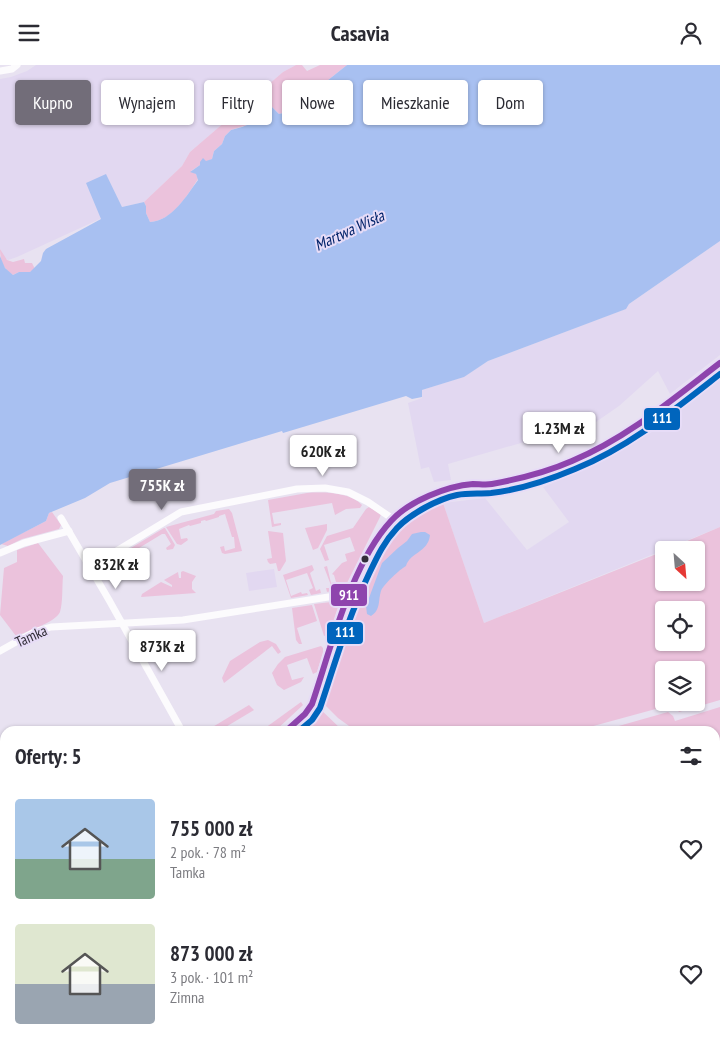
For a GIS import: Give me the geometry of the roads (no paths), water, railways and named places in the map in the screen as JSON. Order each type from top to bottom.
[{"type":"street","points":[[0,71],[12,69],[17,65]]},
{"type":"street","points":[[291,726],[312,704],[348,597],[375,540],[393,519],[416,503],[441,491],[454,487],[490,484],[521,478],[556,467],[590,453],[638,427],[720,363]]},
{"type":"street","points":[[90,567],[181,513],[297,489],[325,488],[348,492],[368,502],[393,519]]},
{"type":"street","points":[[61,518],[179,726]]},
{"type":"street","points":[[0,553],[24,543],[69,531]]},
{"type":"street","name":"Tamka","points":[[0,651],[34,632],[52,627],[122,624],[200,617],[341,595],[348,597]]},
{"type":"water","name":"Martwa Wisła","points":[[347,65],[720,65],[720,241],[629,304],[626,309],[488,361],[464,377],[422,390],[422,397],[412,399],[406,396],[110,483],[85,498],[49,513],[46,521],[0,545],[0,256],[5,268],[13,275],[19,272],[30,272],[41,261],[46,249],[101,219],[86,183],[106,174],[122,207],[144,202],[150,222],[158,221],[172,212],[184,200],[198,180],[196,174],[190,172],[200,165],[203,158],[206,161],[212,159],[214,151],[222,144],[225,136],[231,130],[247,125],[272,125],[272,107],[279,114],[282,113],[282,125],[353,125],[353,80],[328,80]]},
{"type":"water","points":[[421,532],[430,535],[429,541],[385,585],[381,591],[379,605],[374,614],[371,616],[367,614],[366,606],[382,563],[407,541],[412,534]]}]
